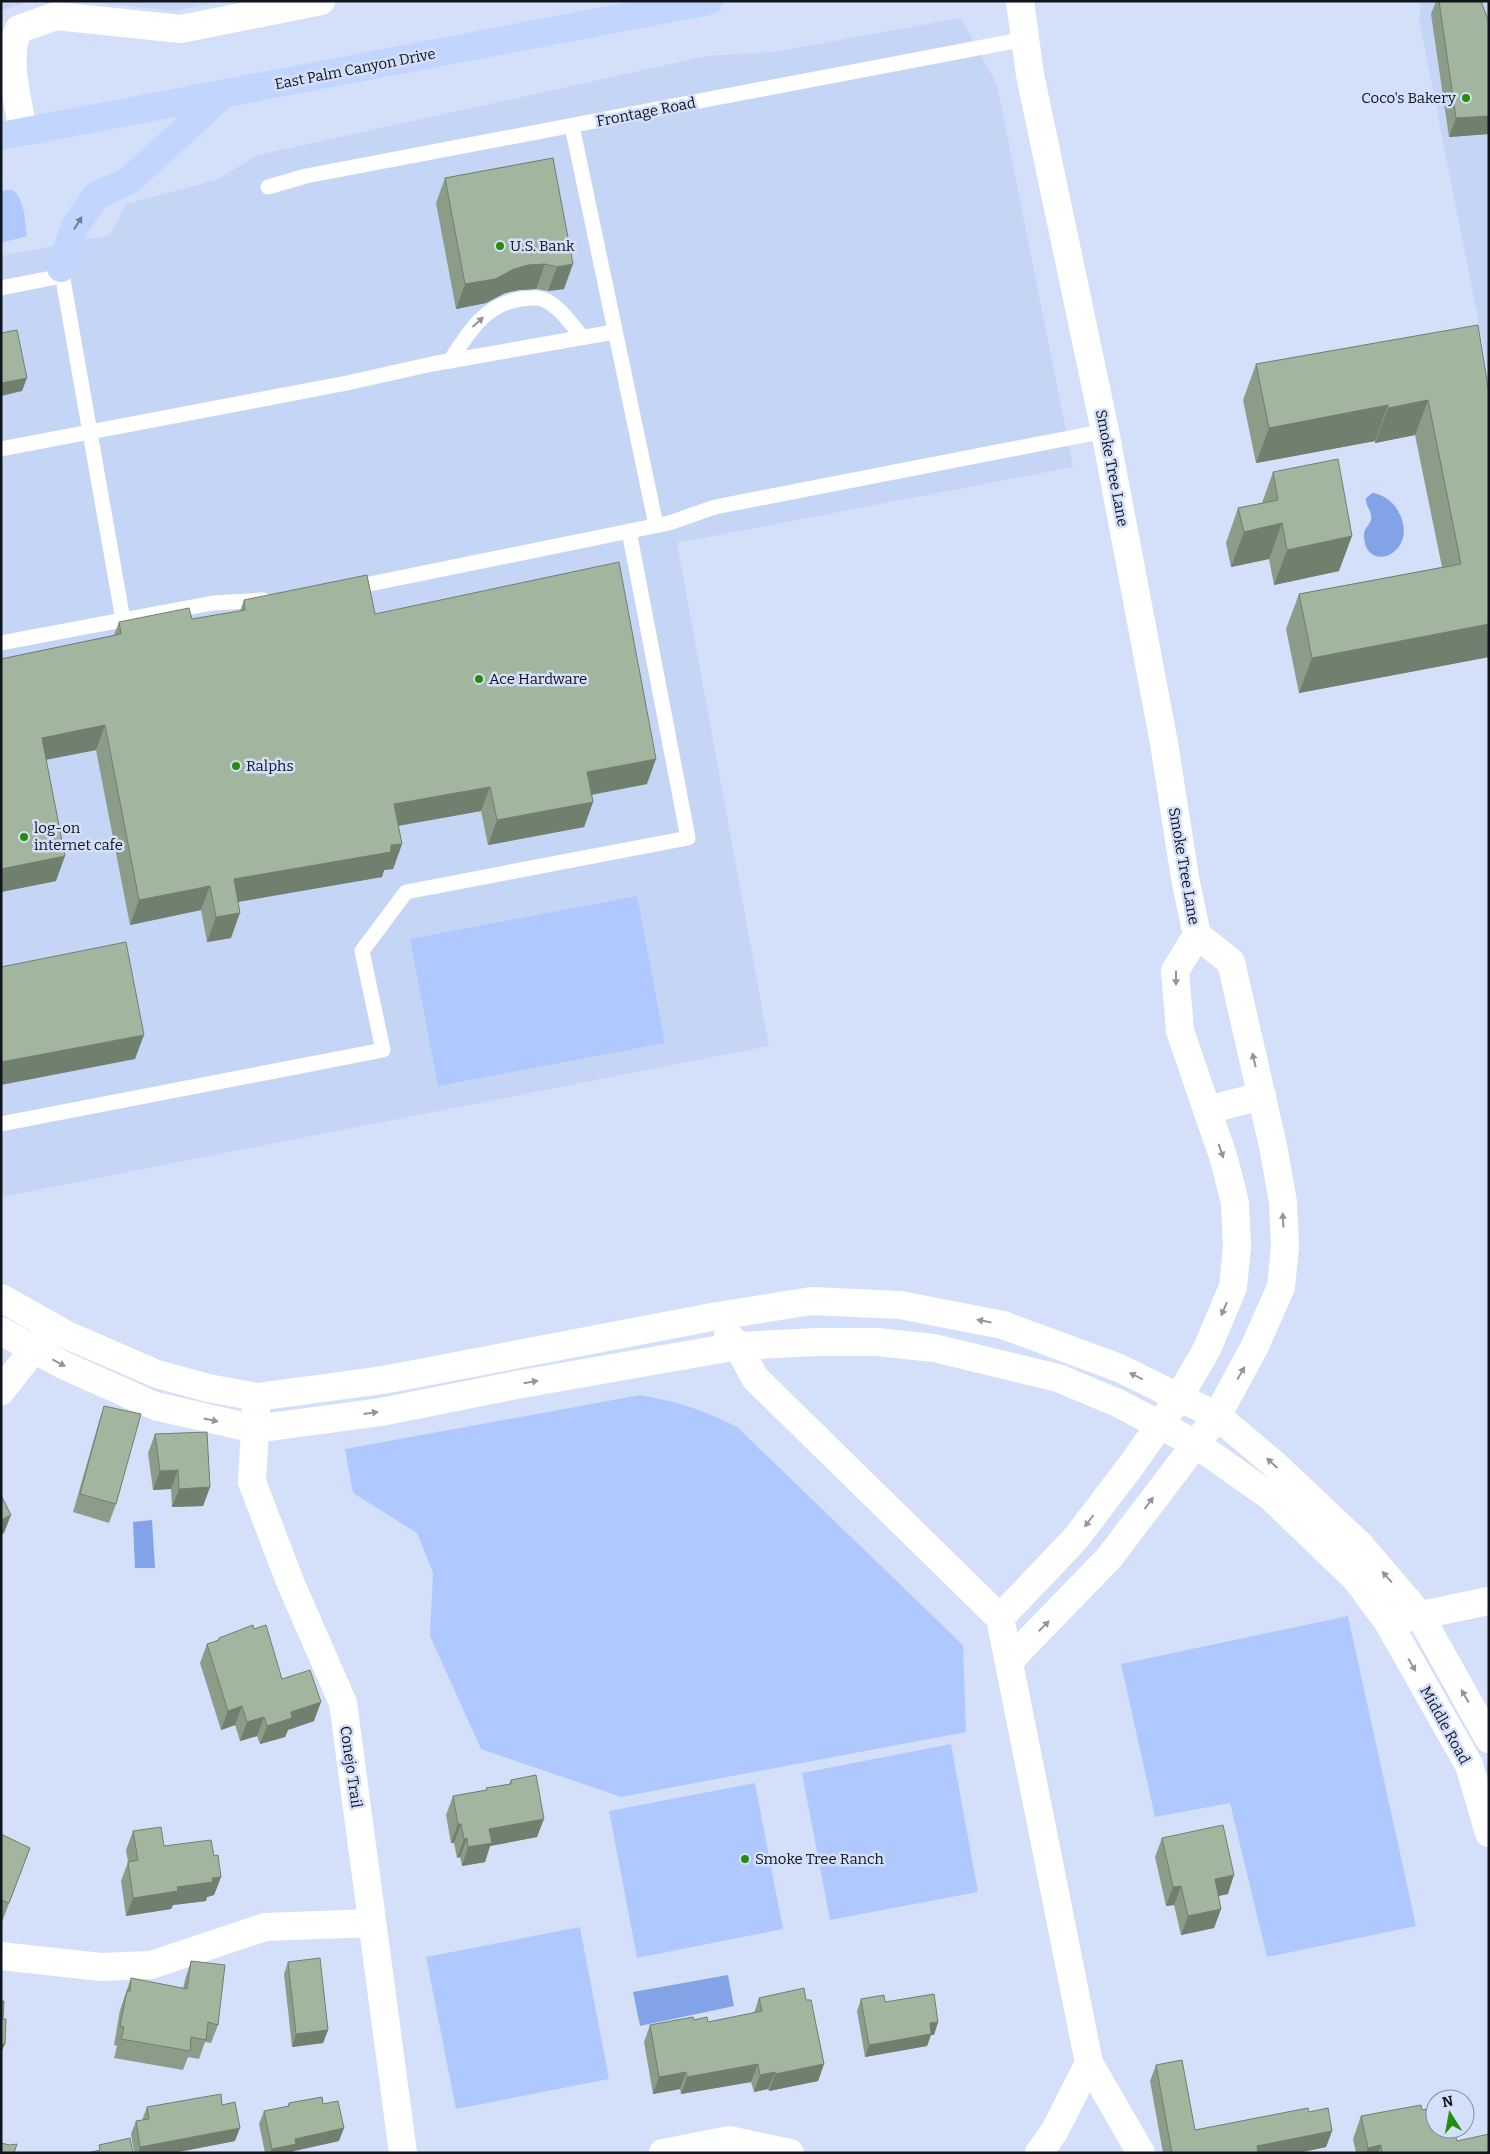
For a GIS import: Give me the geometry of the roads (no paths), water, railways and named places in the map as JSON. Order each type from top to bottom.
[{"type":"main road","name":"East Palm Canyon Drive","points":[[12,134],[709,1]]},
{"type":"main road","points":[[62,272],[75,226],[96,196],[130,180],[223,94]]},
{"type":"street","points":[[12,134],[12,62],[14,38],[20,29],[56,16],[182,29],[321,1]]},
{"type":"street","name":"Smoke Tree Lane","points":[[1009,1661],[1109,1558],[1217,1416],[1254,1348],[1281,1287],[1285,1247],[1283,1202],[1262,1096],[1231,962],[1197,935],[1185,878],[1162,734],[1105,431],[1030,75],[1020,1]]},
{"type":"street","name":"Smoke Tree Lane","points":[[1000,1618],[1076,1538],[1160,1424],[1179,1397],[1207,1349],[1233,1287],[1236,1255],[1235,1202],[1207,1110],[1180,1031],[1175,971],[1197,935]]},
{"type":"street","points":[[1207,1110],[1262,1096]]},
{"type":"street","name":"Middle Road","points":[[1,1298],[67,1335],[157,1374],[208,1388],[257,1397],[383,1380],[712,1317],[812,1301],[900,1306],[1003,1325],[1119,1368],[1217,1416],[1273,1463],[1360,1545],[1419,1614],[1489,1739]]},
{"type":"street","points":[[712,1317],[738,1346],[755,1378],[1000,1618],[1089,2063],[1141,2153]]},
{"type":"street","points":[[1,1391],[35,1350],[51,1326]]},
{"type":"street","points":[[1,1331],[65,1366],[156,1406],[255,1429]]},
{"type":"street","name":"Middle Road","points":[[255,1429],[381,1412],[516,1385],[738,1346],[817,1342],[877,1342],[934,1348],[1058,1378],[1118,1403],[1196,1444],[1272,1497],[1356,1579],[1388,1622],[1469,1765],[1489,1833]]},
{"type":"street","name":"Conejo Trail","points":[[257,1397],[252,1482],[290,1584],[343,1703],[403,2153]]},
{"type":"street","points":[[1388,1622],[1419,1614],[1489,1601]]},
{"type":"street","points":[[1,1956],[101,1966],[150,1965],[264,1927],[372,1923]]},
{"type":"street","points":[[1040,2153],[1054,2132],[1089,2063]]},
{"type":"street","points":[[663,2153],[730,2140],[790,2153]]},
{"type":"lane","name":"Frontage Road","points":[[268,187],[306,176],[1025,39]]},
{"type":"lane","points":[[572,126],[656,525]]},
{"type":"lane","points":[[1,288],[62,272],[123,620]]},
{"type":"lane","points":[[450,361],[472,328],[492,310],[510,301],[539,297],[553,304],[582,337]]},
{"type":"lane","points":[[1,449],[450,361],[614,332]]},
{"type":"lane","points":[[338,590],[629,531],[715,507],[1105,431]]},
{"type":"lane","points":[[1,1124],[384,1050],[362,951],[406,892],[688,838],[629,531]]},
{"type":"lane","points":[[1,643],[213,603],[281,599]]},
{"type":"place","name":"Coco's Bakery","points":[[1466,98]]},
{"type":"place","name":"U.S. Bank","points":[[500,246]]},
{"type":"place","name":"Ace Hardware","points":[[479,679]]},
{"type":"place","name":"Ralphs","points":[[236,766]]},
{"type":"place","name":"log-on internet cafe","points":[[24,837]]},
{"type":"place","name":"Smoke Tree Ranch","points":[[745,1859]]}]
